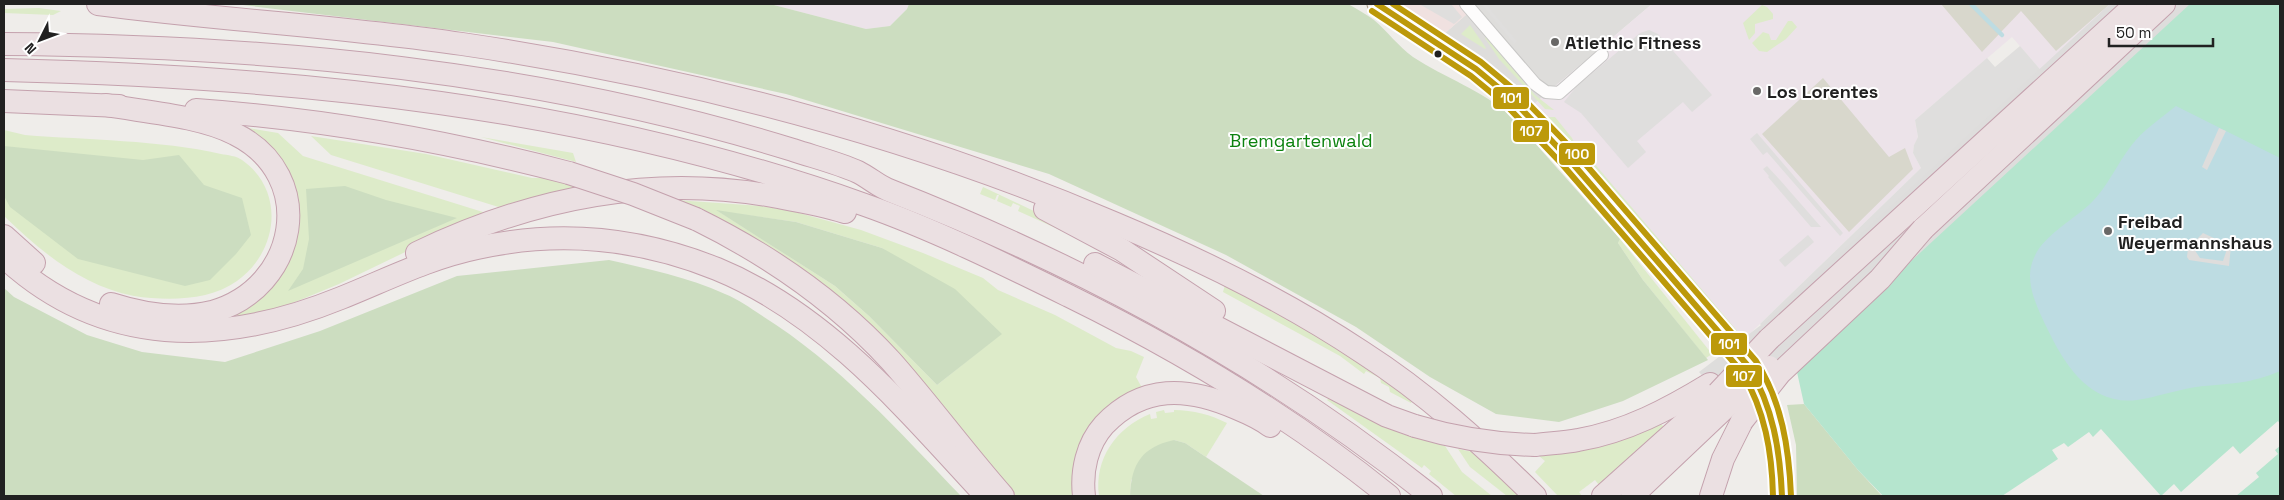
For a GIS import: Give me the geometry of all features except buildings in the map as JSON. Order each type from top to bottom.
[{"type":"highway","points":[[98,4],[390,34],[532,55],[643,77],[818,120],[921,149],[1008,180],[1135,232],[1244,283],[1323,327],[1398,376],[1461,426],[1535,496]]},
{"type":"highway","points":[[1632,496],[1724,401],[1769,339],[2136,4]]},
{"type":"highway","points":[[1603,496],[1724,401],[1924,229],[2164,4]]},
{"type":"highway","points":[[4,44],[110,45],[225,51],[349,62],[466,76],[570,94],[664,114],[752,138],[858,172],[886,189],[938,208],[1077,271],[1178,325],[1312,409],[1431,496]]},
{"type":"highway","points":[[4,70],[152,76],[288,85],[444,103],[565,122],[692,151],[786,178],[897,217],[1097,310],[1230,384],[1308,436],[1388,496]]},
{"type":"highway","points":[[4,101],[212,111],[336,125],[444,143],[570,173],[633,194],[696,219],[777,264],[807,285],[851,322],[891,361],[1003,496]]},
{"type":"highway","points":[[4,236],[40,267],[68,285],[97,299],[125,308],[156,314],[184,316],[211,312],[245,297],[270,274],[279,260],[289,227],[284,189],[278,173],[268,159],[242,138],[220,127],[106,105]]},
{"type":"highway","points":[[818,120],[964,172],[1061,216],[1151,268],[1227,319],[1282,361]]},
{"type":"highway","points":[[858,172],[887,174],[972,208],[1087,260],[1387,416],[1415,426],[1468,440],[1535,445],[1578,440],[1615,431],[1650,418],[1724,401]]},
{"type":"highway","points":[[282,317],[444,241],[509,215],[578,197],[672,188],[760,193],[799,201],[837,210],[940,246],[995,262]]},
{"type":"highway","points":[[4,257],[31,280],[60,298],[91,313],[138,327],[201,332],[238,328],[282,317],[339,299],[442,258],[500,243],[531,240],[591,239],[639,245],[666,251],[719,270],[743,281],[770,296],[826,336],[899,402],[986,496]]},
{"type":"highway","points":[[1084,496],[1083,477],[1086,460],[1092,443],[1101,429],[1114,415],[1136,401],[1152,395],[1170,392],[1206,397],[1260,419],[1337,474],[1388,496]]},
{"type":"highway","points":[[1712,496],[1723,459],[1724,401]]},
{"type":"main road","points":[[1377,4],[1482,74],[1529,116],[1634,233],[1749,367],[1764,398],[1778,437],[1782,469],[1782,496]]},
{"type":"street","points":[[1466,4],[1535,84],[1549,94],[1559,93],[1602,55]]},
{"type":"shaded area","points":[[770,4],[909,4],[907,9],[890,26],[866,29]]},
{"type":"shaded area","points":[[1379,4],[1458,4],[1467,14],[1436,41]]},
{"type":"shaded area","points":[[1451,4],[1462,17],[1454,24],[1421,5]]},
{"type":"shaded area","points":[[1458,4],[1652,4],[1527,110],[1436,41],[1467,14]]},
{"type":"shaded area","points":[[1481,4],[1486,4],[1517,41],[1514,44]]},
{"type":"shaded area","points":[[1652,4],[2149,4],[2056,88],[2012,37],[1915,120],[1918,138],[1914,145],[1913,153],[1921,168],[1732,351],[1527,110]]},
{"type":"shaded area","points":[[1941,4],[2110,4],[2056,51],[2021,11],[1982,52]]},
{"type":"shaded area","points":[[1649,30],[1658,34],[1712,95],[1692,112],[1683,102],[1637,141],[1646,152],[1628,168],[1581,113],[1564,102],[1577,86],[1640,33]]},
{"type":"shaded area","points":[[2020,46],[2056,88],[1780,346],[1760,324],[1921,168],[1913,153],[1918,137],[1915,120],[1987,58],[1995,67]]},
{"type":"shaded area","points":[[1823,78],[1889,157],[1905,148],[1913,169],[1849,232],[1762,134]]},
{"type":"shaded area","points":[[1757,133],[1843,233],[1840,236],[1767,152],[1763,155],[1750,139]]},
{"type":"shaded area","points":[[1767,166],[1821,227],[1811,227],[1768,177],[1763,169]]},
{"type":"shaded area","points":[[1808,235],[1814,242],[1785,267],[1779,260]]},
{"type":"green space","name":"Bremgartenwald","points":[[234,4],[770,4],[866,29],[890,26],[907,9],[909,4],[1348,4],[1374,20],[1413,57],[1476,91],[1511,116],[1620,239],[1618,243],[1643,280],[1708,360],[1623,401],[1559,422],[1496,414],[1430,377],[1356,327],[1226,255],[1049,174],[786,94],[553,42]]},
{"type":"green space","name":"Freibad Weyermannshaus","points":[[2149,4],[2280,4],[2280,424],[2278,421],[2240,454],[2233,446],[2181,492],[2174,484],[2161,496],[2101,429],[2093,437],[2089,432],[2068,447],[2064,443],[2052,450],[2058,459],[2002,496],[1883,496],[1858,470],[1804,404],[1795,363]]},
{"type":"green space","points":[[1762,5],[1767,7],[1773,14],[1773,19],[1755,24],[1755,33],[1749,40],[1743,23]]},
{"type":"green space","points":[[39,8],[61,11],[53,15],[4,13],[4,9]]},
{"type":"green space","points":[[1788,21],[1792,21],[1797,27],[1786,39],[1767,52],[1759,51],[1752,43],[1763,32],[1769,34],[1771,40],[1776,40]]},
{"type":"green space","points":[[1470,25],[1486,48],[1485,49],[1461,34]]},
{"type":"green space","points":[[1486,37],[1535,95],[1554,110],[1545,109],[1499,59]]},
{"type":"green space","points":[[1547,117],[1555,117],[1572,138],[1579,152]]},
{"type":"green space","points":[[248,128],[278,133],[303,156],[486,213],[339,284],[288,305],[243,318],[202,319],[228,312],[294,231],[247,132]]},
{"type":"green space","points":[[4,130],[25,135],[123,141],[198,149],[240,159],[256,173],[266,188],[271,204],[268,238],[261,254],[251,269],[226,288],[201,296],[187,298],[160,299],[134,296],[115,291],[80,276],[47,254],[4,216]]},
{"type":"green space","points":[[311,136],[426,154],[532,178],[554,178],[593,189],[505,209],[331,155]]},
{"type":"green space","points":[[481,137],[573,153],[576,162]]},
{"type":"green space","points":[[4,146],[143,160],[179,155],[204,185],[242,198],[251,235],[236,254],[210,280],[185,286],[78,259],[10,207],[4,196]]},
{"type":"green space","points":[[1587,155],[1739,333],[1737,335],[1594,170]]},
{"type":"green space","points":[[345,186],[386,200],[457,218],[288,291],[303,269],[309,239],[306,189]]},
{"type":"green space","points":[[983,187],[1076,231],[1120,261],[1071,235],[1018,211],[1020,206],[1013,203],[1011,207],[997,201],[999,195],[997,195],[995,200],[980,194]]},
{"type":"green space","points":[[676,200],[761,206],[792,211],[861,230],[923,253],[983,278],[998,290],[1055,315],[1116,348],[1131,351],[1144,357],[1136,377],[1141,386],[1150,385],[1122,401],[1077,496],[1016,496],[922,383]],"holes":[[[718,211],[796,222],[882,248],[1001,334],[937,385],[869,316],[835,286]]]},
{"type":"green space","points":[[716,210],[796,222],[882,248],[955,289],[1002,334],[937,385],[869,316],[835,286]]},
{"type":"green space","points":[[1620,239],[1712,354],[1706,358],[1643,280],[1618,243]]},
{"type":"green space","points":[[609,260],[668,274],[711,288],[735,298],[761,315],[816,354],[842,376],[891,423],[961,496],[4,496],[4,288],[14,297],[87,335],[142,352],[225,362],[320,331],[457,276]]},
{"type":"green space","points":[[1225,285],[1283,314],[1306,331],[1313,330],[1413,399],[1411,403],[1390,392],[1389,387],[1381,383],[1380,378],[1366,371],[1364,374],[1340,356],[1223,292]]},
{"type":"green space","points":[[1329,398],[1402,434],[1445,446],[1462,472],[1492,496],[1456,496],[1429,474],[1431,471],[1424,465],[1422,468],[1327,400]]},
{"type":"green space","points":[[1804,404],[1882,496],[1797,496],[1796,445],[1787,405]]},
{"type":"green space","points":[[1164,410],[1165,413],[1174,412],[1174,410],[1195,412],[1227,423],[1206,457],[1185,443],[1174,440],[1131,480],[1130,496],[1099,496],[1098,482],[1100,470],[1110,446],[1118,436],[1138,420],[1150,414],[1151,419],[1157,418],[1156,412]]},
{"type":"green space","points":[[1661,424],[1664,427],[1599,485],[1595,480],[1579,492],[1582,496],[1558,496],[1535,472],[1545,461],[1539,456],[1586,450],[1617,442]]},
{"type":"green space","points":[[1174,440],[1185,443],[1264,496],[1130,496],[1133,475],[1140,459],[1154,447]]},
{"type":"green space","points":[[2280,446],[2280,496],[2236,496],[2259,477],[2256,473],[2278,454],[2275,450]]},
{"type":"green space","points":[[1458,449],[1473,452],[1528,496],[1507,496],[1470,467]]},
{"type":"water","points":[[2176,106],[2280,158],[2280,371],[2248,381],[2196,387],[2137,400],[2120,400],[2092,389],[2071,368],[2054,342],[2036,305],[2031,288],[2030,271],[2036,253],[2049,237],[2092,202],[2136,140]]},
{"type":"pier","points":[[2110,4],[2190,4],[1806,358],[1756,420],[1750,431],[1699,372],[1765,322]]},
{"type":"pier","points":[[2219,128],[2226,131],[2207,170],[2202,167]]},
{"type":"pier","points":[[2203,233],[2231,246],[2229,266],[2189,260],[2187,257],[2188,248]],"holes":[[[2205,239],[2227,249],[2223,261],[2200,258],[2194,249]]]},
{"type":"waterway","points":[[1971,4],[2002,35]]},
{"type":"transit line","name":"101","points":[[1377,4],[1476,69],[1511,98],[1567,157],[1749,367],[1764,398],[1774,429],[1782,496]]},
{"type":"transit line","name":"100","points":[[1393,4],[1481,62],[1517,92],[1574,151],[1756,361],[1765,377],[1778,409],[1786,443],[1791,496]]},
{"type":"transit line","name":"107","points":[[1372,11],[1471,76],[1505,104],[1561,163],[1742,372],[1750,387],[1766,432],[1773,496]]},
{"type":"place","name":"Atlethic Fitness","points":[[1555,42]]},
{"type":"place","name":"Los Lorentes","points":[[1757,91]]},
{"type":"place","name":"Freibad Weyermannshaus","points":[[2108,231]]}]
